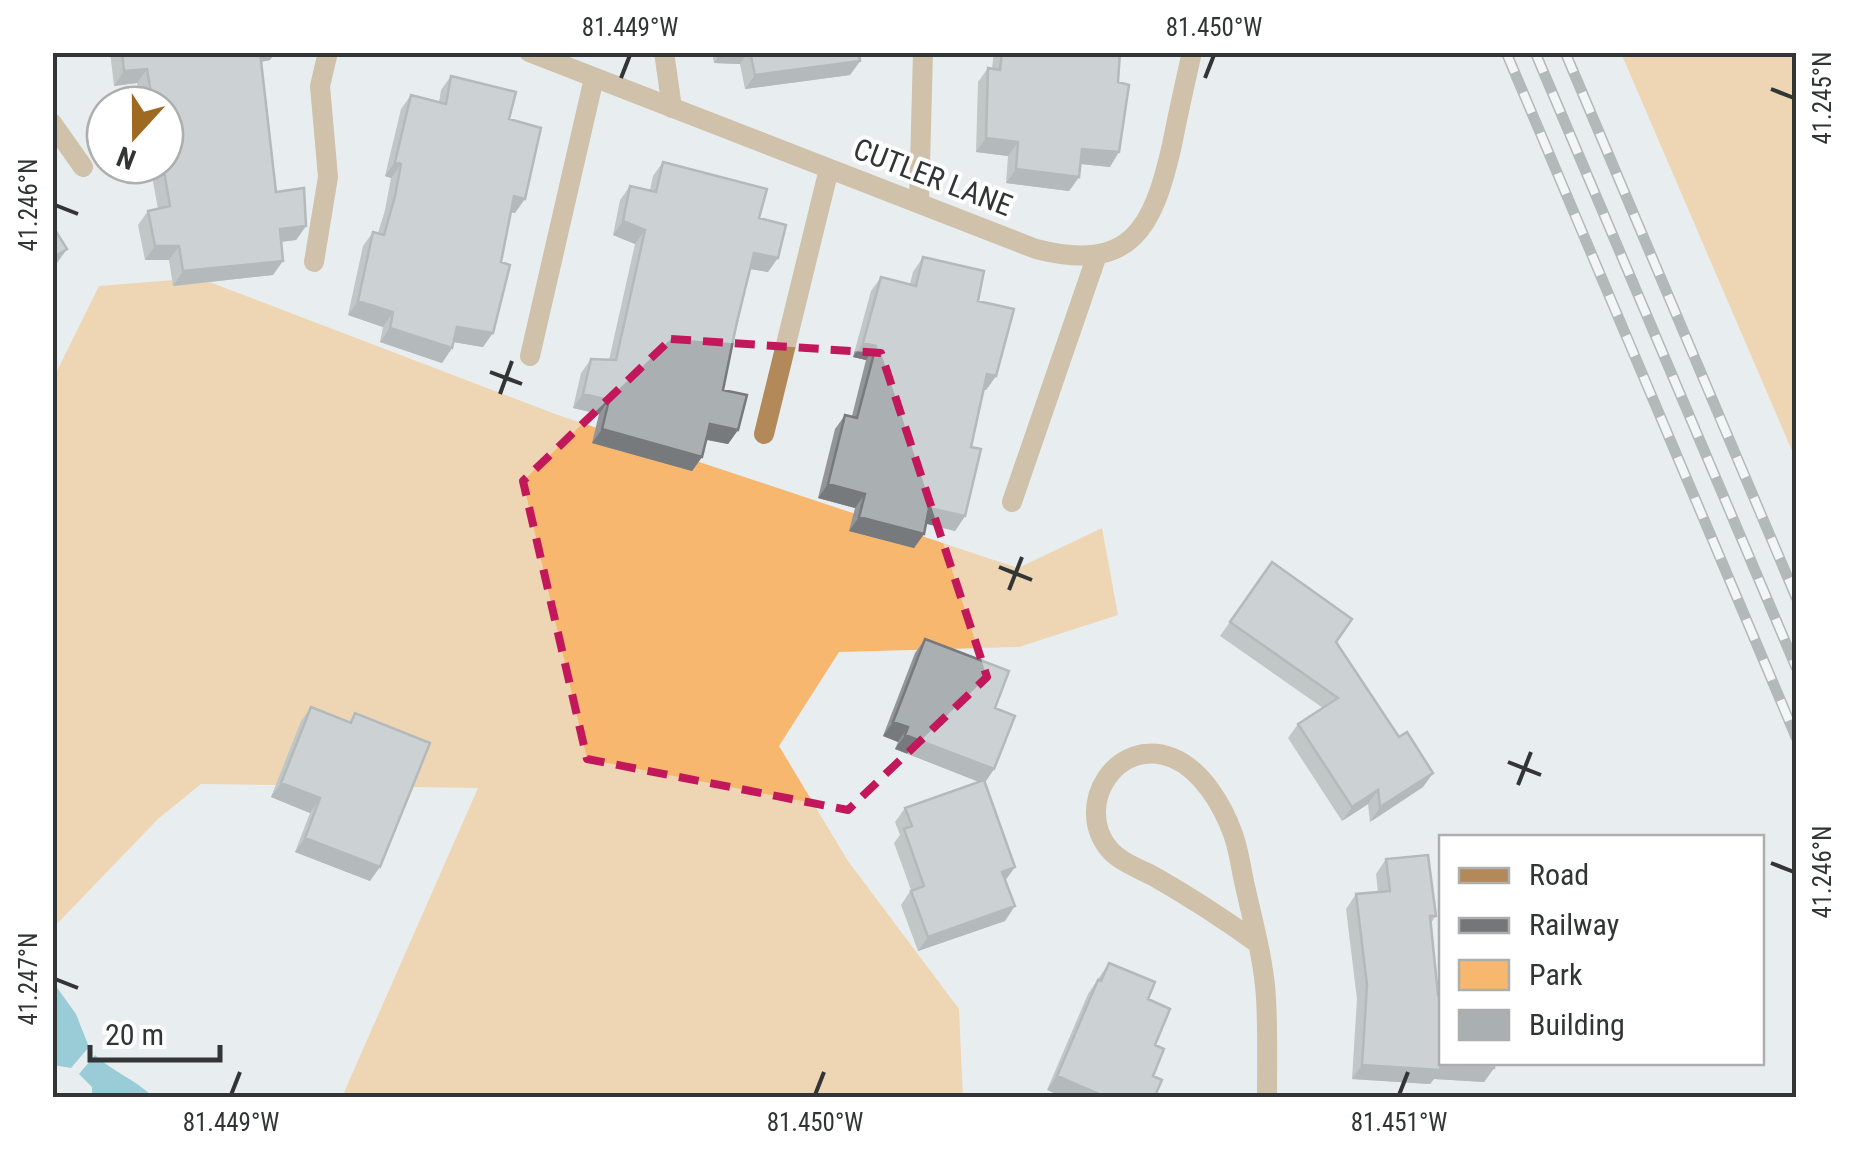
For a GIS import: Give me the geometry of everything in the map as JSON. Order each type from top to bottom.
[{"type":"street","points":[[314,262],[328,177],[320,86],[328,52]]},
{"type":"street","name":"CUTLER LANE","points":[[528,52],[1036,249],[1065,256],[1097,256]]},
{"type":"street","points":[[664,52],[672,108]]},
{"type":"street","points":[[919,204],[923,52]]},
{"type":"street","points":[[1012,502],[1097,256],[1122,246],[1142,231],[1162,191],[1192,52]]},
{"type":"street","points":[[530,356],[594,78]]},
{"type":"street","points":[[52,122],[83,167]]},
{"type":"street","points":[[764,434],[829,169]]},
{"type":"street","points":[[1258,942],[1109,849],[1098,828],[1098,804],[1104,778],[1118,762],[1142,753],[1172,758],[1212,791],[1234,834],[1258,942],[1266,994],[1267,1098]]},
{"type":"highlighted area","points":[[671,339],[881,353],[987,677],[848,810],[587,759],[523,481]]},
{"type":"green space","points":[[1621,53],[1796,53],[1796,460]]},
{"type":"green space","points":[[199,278],[558,415],[1018,568],[1102,528],[1118,615],[1019,647],[839,652],[779,746],[848,861],[959,1009],[963,1097],[342,1097],[478,788],[201,784],[158,819],[53,928],[52,381],[99,286]]},
{"type":"water","points":[[53,982],[76,1014],[89,1047],[71,1068],[53,1065]]},
{"type":"water","points":[[95,1055],[153,1097],[92,1097],[92,1087],[79,1074]]},
{"type":"building","points":[[122,52],[260,52],[276,192],[304,188],[306,226],[280,229],[283,261],[183,271],[179,246],[155,246],[148,211],[170,206],[166,185],[185,185],[185,85],[150,85],[147,69],[124,71]]},
{"type":"building","points":[[750,52],[859,52],[860,61],[755,75]]},
{"type":"building","points":[[1002,52],[1120,52],[1118,82],[1129,85],[1119,152],[1082,149],[1079,177],[1016,169],[1018,142],[986,138],[988,68],[1000,70]]},
{"type":"building","points":[[451,76],[516,92],[509,119],[541,128],[525,199],[514,196],[501,262],[510,265],[493,333],[457,327],[452,348],[390,328],[393,312],[358,301],[373,232],[384,235],[395,196],[401,164],[395,162],[411,95],[446,104]]},
{"type":"building","points":[[663,162],[767,189],[759,218],[786,225],[778,258],[754,253],[736,326],[723,390],[747,395],[738,430],[710,424],[702,457],[602,429],[609,400],[583,394],[591,359],[616,360],[645,230],[623,221],[630,186],[656,192]]},
{"type":"building","points":[[52,225],[67,249],[52,258]]},
{"type":"building","points":[[923,257],[984,271],[978,301],[1014,309],[996,376],[987,374],[971,447],[981,449],[965,516],[929,508],[924,534],[859,517],[865,494],[828,484],[845,415],[857,418],[876,346],[863,343],[881,277],[916,286]]},
{"type":"building","points":[[1272,562],[1352,619],[1336,642],[1399,737],[1407,732],[1433,773],[1380,807],[1378,790],[1352,807],[1298,724],[1338,698],[1230,622]]},
{"type":"building","points":[[925,639],[1009,671],[995,708],[1015,716],[994,769],[905,735],[908,727],[893,722]]},
{"type":"building","points":[[311,707],[351,723],[355,713],[430,743],[380,867],[305,838],[320,798],[281,783]]},
{"type":"building","points":[[984,780],[1015,867],[1002,872],[1015,906],[928,937],[911,891],[924,886],[904,829],[912,826],[905,808]]},
{"type":"building","points":[[1428,855],[1436,916],[1430,916],[1439,995],[1440,1070],[1362,1065],[1367,985],[1356,894],[1390,891],[1386,859]]},
{"type":"building","points":[[1109,963],[1155,982],[1148,999],[1170,1009],[1155,1045],[1164,1049],[1153,1076],[1162,1080],[1154,1098],[1108,1098],[1057,1076]]},
{"type":"railway","points":[[1506,52],[1796,737]]},
{"type":"railway","points":[[1535,52],[1796,667]]},
{"type":"railway","points":[[1565,52],[1796,597]]}]
